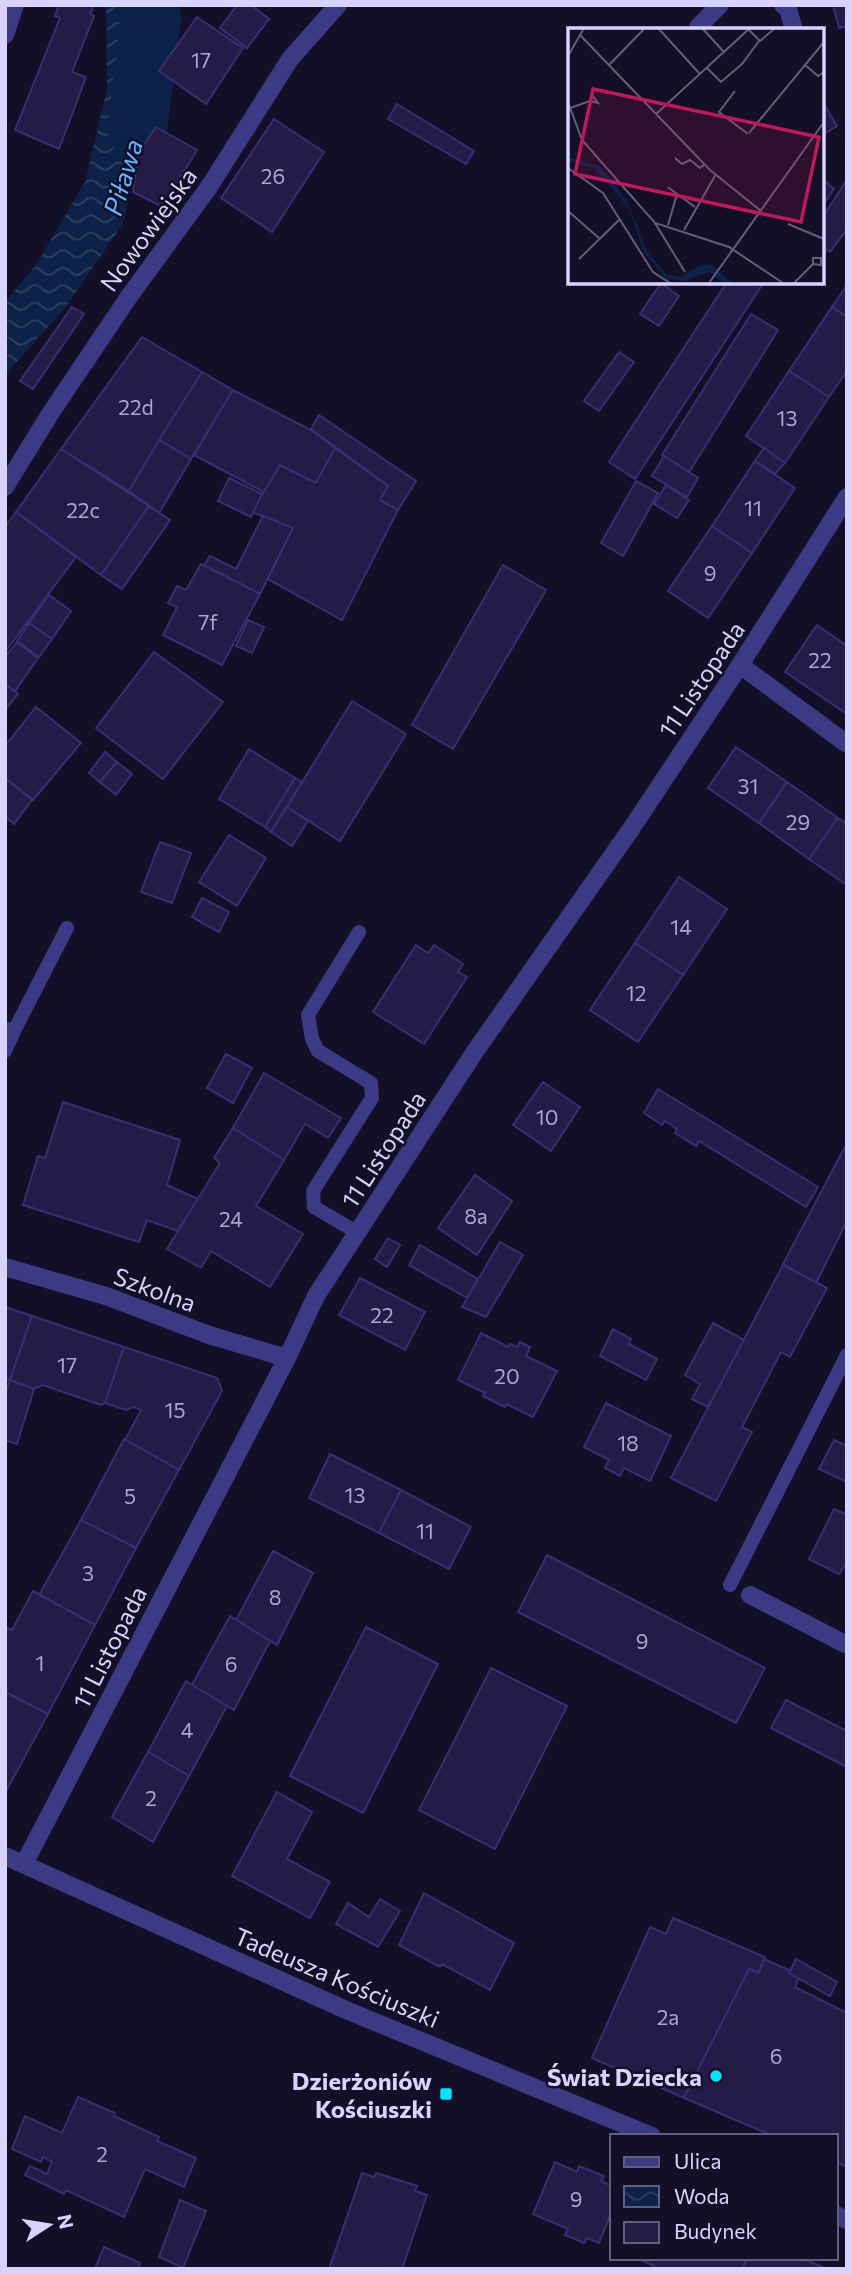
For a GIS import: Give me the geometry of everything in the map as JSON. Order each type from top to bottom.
[{"type":"street","points":[[5,35],[15,5]]},
{"type":"street","name":"Nowowiejska","points":[[5,486],[128,298],[209,187],[290,59],[338,5]]},
{"type":"street","points":[[698,28],[720,5]]},
{"type":"street","points":[[783,5],[788,9],[793,28]]},
{"type":"street","name":"11 Listopada","points":[[24,1864],[287,1358],[316,1296],[474,1053],[631,829],[847,498]]},
{"type":"street","points":[[740,665],[847,744]]},
{"type":"street","name":"Szkolna","points":[[5,1267],[106,1297],[209,1335],[287,1358]]},
{"type":"street","points":[[750,1595],[847,1645]]},
{"type":"street","name":"Tadeusza Kościuszki","points":[[5,1856],[346,2010],[647,2134]]},
{"type":"lane","points":[[5,1051],[10,1029],[67,928]]},
{"type":"lane","points":[[358,1233],[314,1207],[313,1191],[372,1098],[371,1083],[318,1051],[312,1039],[308,1015],[359,932]]},
{"type":"lane","points":[[730,1585],[847,1355]]},
{"type":"water","points":[[106,5],[150,5],[144,116],[125,215],[122,225],[65,308],[5,375],[5,302],[36,265],[85,182],[107,89]]},
{"type":"building","points":[[59,5],[94,5],[90,14],[94,16],[72,72],[86,77],[59,149],[15,130],[60,18],[55,16]]},
{"type":"building","points":[[237,5],[251,5],[269,19],[247,48],[220,28]]},
{"type":"building","points":[[833,5],[847,5],[847,26],[839,28]]},
{"type":"building","points":[[197,17],[243,48],[206,104],[159,71]]},
{"type":"building","points":[[397,104],[474,151],[466,164],[388,119]]},
{"type":"building","points":[[824,104],[837,126],[824,134]]},
{"type":"building","points":[[274,119],[324,152],[272,232],[221,198]]},
{"type":"building","points":[[156,127],[197,150],[162,207],[133,192],[138,154]]},
{"type":"building","points":[[824,180],[834,189],[824,203]]},
{"type":"building","points":[[847,180],[847,229],[830,252],[824,248],[824,215]]},
{"type":"building","points":[[660,284],[679,296],[659,326],[640,314]]},
{"type":"building","points":[[726,284],[763,284],[635,479],[609,462]]},
{"type":"building","points":[[847,285],[847,317],[832,307]]},
{"type":"building","points":[[72,307],[84,314],[33,389],[20,381]]},
{"type":"building","points":[[832,307],[847,317],[847,371],[829,397],[789,371]]},
{"type":"building","points":[[751,314],[778,330],[689,472],[662,455]]},
{"type":"building","points":[[142,337],[202,372],[129,491],[61,449]]},
{"type":"building","points":[[619,352],[634,362],[599,411],[584,401]]},
{"type":"building","points":[[789,371],[829,397],[785,463],[746,436]]},
{"type":"building","points":[[202,372],[233,390],[191,459],[159,440]]},
{"type":"building","points":[[233,390],[311,430],[335,448],[316,483],[280,465],[264,492],[194,455]]},
{"type":"building","points":[[319,415],[416,481],[398,510],[380,500],[388,486],[311,429]]},
{"type":"building","points":[[159,440],[191,459],[159,513],[129,491]]},
{"type":"building","points":[[335,448],[388,486],[380,500],[398,510],[342,620],[268,579],[293,528],[252,512],[280,465],[316,483]]},
{"type":"building","points":[[764,448],[785,463],[775,474],[755,461]]},
{"type":"building","points":[[61,449],[149,506],[101,575],[16,512]]},
{"type":"building","points":[[664,456],[698,478],[687,497],[652,476]]},
{"type":"building","points":[[755,461],[795,488],[752,553],[712,526]]},
{"type":"building","points":[[229,478],[262,494],[251,517],[218,501]]},
{"type":"building","points":[[636,481],[658,493],[623,556],[601,543]]},
{"type":"building","points":[[666,485],[689,500],[677,518],[654,504]]},
{"type":"building","points":[[149,506],[170,520],[122,589],[101,575]]},
{"type":"building","points":[[16,512],[76,557],[5,652],[5,527]]},
{"type":"building","points":[[263,516],[293,528],[260,594],[204,565],[210,556],[236,569]]},
{"type":"building","points":[[712,526],[752,553],[708,618],[668,591]]},
{"type":"building","points":[[201,564],[260,594],[222,665],[163,635],[177,607],[168,603],[177,586],[186,590]]},
{"type":"building","points":[[503,565],[546,590],[453,749],[412,725]]},
{"type":"building","points":[[49,595],[71,611],[52,639],[29,623]]},
{"type":"building","points":[[248,620],[264,627],[252,653],[236,646]]},
{"type":"building","points":[[29,623],[52,639],[39,657],[17,641]]},
{"type":"building","points":[[817,625],[847,646],[847,714],[785,672]]},
{"type":"building","points":[[17,642],[38,658],[15,691],[5,684],[5,657]]},
{"type":"building","points":[[154,652],[223,702],[163,779],[96,728]]},
{"type":"building","points":[[5,684],[18,694],[5,710]]},
{"type":"building","points":[[352,701],[406,734],[340,841],[287,807]]},
{"type":"building","points":[[36,707],[81,743],[33,800],[5,778],[5,746]]},
{"type":"building","points":[[736,747],[787,782],[759,823],[708,788]]},
{"type":"building","points":[[249,749],[295,778],[265,827],[219,799]]},
{"type":"building","points":[[105,752],[117,762],[100,782],[89,773]]},
{"type":"building","points":[[117,762],[132,774],[116,795],[100,782]]},
{"type":"building","points":[[5,778],[32,800],[14,824],[5,816]]},
{"type":"building","points":[[295,778],[302,782],[271,832],[265,827]]},
{"type":"building","points":[[787,782],[838,818],[809,859],[759,823]]},
{"type":"building","points":[[287,807],[308,821],[292,846],[271,832]]},
{"type":"building","points":[[838,818],[847,824],[847,885],[809,859]]},
{"type":"building","points":[[229,835],[266,858],[237,906],[199,882]]},
{"type":"building","points":[[160,842],[191,853],[172,903],[141,892]]},
{"type":"building","points":[[679,877],[727,909],[683,975],[635,943]]},
{"type":"building","points":[[202,898],[229,912],[219,932],[192,917]]},
{"type":"building","points":[[635,943],[683,975],[638,1042],[590,1010]]},
{"type":"building","points":[[416,945],[428,953],[434,945],[463,964],[458,972],[467,977],[424,1044],[373,1012]]},
{"type":"building","points":[[226,1054],[252,1068],[233,1103],[207,1088]]},
{"type":"building","points":[[264,1073],[341,1118],[328,1138],[305,1124],[284,1160],[233,1128]]},
{"type":"building","points":[[543,1082],[580,1107],[551,1151],[513,1125]]},
{"type":"building","points":[[658,1089],[818,1187],[806,1207],[699,1141],[696,1146],[675,1133],[677,1129],[665,1121],[662,1125],[644,1113]]},
{"type":"building","points":[[63,1102],[180,1140],[167,1185],[198,1199],[178,1231],[147,1220],[139,1242],[23,1205],[38,1156],[45,1158]]},
{"type":"building","points":[[233,1128],[284,1160],[256,1206],[303,1234],[270,1287],[211,1251],[201,1268],[167,1249],[220,1163],[214,1158]]},
{"type":"building","points":[[847,1143],[847,1221],[816,1283],[783,1264]]},
{"type":"building","points":[[475,1175],[512,1201],[477,1255],[438,1228]]},
{"type":"building","points":[[388,1238],[400,1245],[387,1267],[375,1259]]},
{"type":"building","points":[[500,1242],[523,1255],[486,1317],[462,1307]]},
{"type":"building","points":[[420,1245],[478,1279],[467,1298],[409,1265]]},
{"type":"building","points":[[783,1265],[827,1288],[790,1357],[781,1352],[742,1427],[752,1432],[716,1501],[671,1478]]},
{"type":"building","points":[[360,1278],[425,1312],[405,1350],[339,1315]]},
{"type":"building","points":[[5,1307],[32,1316],[10,1380],[5,1379]]},
{"type":"building","points":[[32,1316],[124,1347],[105,1403],[101,1405],[43,1385],[34,1389],[10,1380]]},
{"type":"building","points":[[713,1323],[744,1340],[708,1407],[692,1399],[700,1384],[685,1375]]},
{"type":"building","points":[[613,1329],[631,1339],[629,1344],[657,1359],[646,1380],[600,1356]]},
{"type":"building","points":[[481,1333],[508,1347],[510,1344],[517,1347],[520,1342],[530,1347],[526,1356],[557,1371],[533,1417],[506,1404],[505,1407],[483,1396],[485,1393],[458,1380]]},
{"type":"building","points":[[124,1347],[217,1378],[222,1391],[179,1470],[125,1440],[141,1410],[134,1407],[126,1410],[105,1403]]},
{"type":"building","points":[[10,1380],[34,1389],[17,1444],[5,1440],[5,1396]]},
{"type":"building","points":[[606,1403],[671,1436],[650,1481],[624,1468],[620,1476],[605,1468],[609,1460],[584,1447]]},
{"type":"building","points":[[124,1439],[179,1470],[136,1548],[81,1520]]},
{"type":"building","points":[[834,1440],[847,1446],[847,1482],[819,1469]]},
{"type":"building","points":[[330,1454],[401,1490],[379,1533],[309,1498]]},
{"type":"building","points":[[401,1490],[471,1527],[449,1569],[379,1533]]},
{"type":"building","points":[[834,1509],[847,1515],[847,1562],[839,1574],[809,1559]]},
{"type":"building","points":[[81,1520],[136,1548],[95,1625],[39,1595]]},
{"type":"building","points":[[273,1551],[313,1573],[277,1645],[236,1620]]},
{"type":"building","points":[[547,1555],[765,1668],[736,1723],[518,1612]]},
{"type":"building","points":[[33,1591],[95,1625],[48,1714],[5,1692],[5,1631],[7,1628],[12,1630]]},
{"type":"building","points":[[230,1616],[270,1641],[234,1710],[192,1685]]},
{"type":"building","points":[[366,1627],[438,1664],[363,1813],[290,1776]]},
{"type":"building","points":[[491,1668],[567,1706],[495,1849],[419,1810]]},
{"type":"building","points":[[186,1681],[227,1706],[189,1776],[148,1752]]},
{"type":"building","points":[[5,1692],[48,1714],[5,1793]]},
{"type":"building","points":[[786,1700],[847,1731],[847,1767],[771,1728]]},
{"type":"building","points":[[148,1752],[189,1776],[153,1842],[112,1817]]},
{"type":"building","points":[[277,1792],[312,1812],[287,1859],[330,1882],[310,1918],[232,1876]]},
{"type":"building","points":[[424,1893],[514,1943],[490,1990],[399,1945]]},
{"type":"building","points":[[380,1899],[400,1911],[378,1947],[336,1924],[348,1903],[369,1917]]},
{"type":"building","points":[[673,1918],[765,1957],[759,1973],[749,1969],[684,2098],[592,2058],[650,1927],[666,1934]]},
{"type":"building","points":[[764,1959],[800,1975],[795,1987],[847,2013],[847,2167],[838,2163],[838,2134],[768,2134],[684,2098],[749,1969],[759,1973]]},
{"type":"building","points":[[796,1959],[837,1982],[830,1996],[789,1973]]},
{"type":"building","points":[[78,2097],[159,2137],[157,2141],[196,2158],[184,2187],[145,2169],[124,2217],[66,2190],[64,2194],[25,2175],[30,2166],[47,2174],[52,2162],[43,2157],[41,2162],[12,2149],[25,2116],[62,2133]]},
{"type":"building","points":[[555,2162],[577,2172],[579,2166],[604,2176],[601,2181],[610,2185],[610,2216],[599,2243],[587,2238],[584,2243],[565,2235],[568,2229],[533,2214]]},
{"type":"building","points":[[362,2173],[374,2177],[376,2173],[417,2186],[415,2191],[427,2195],[402,2269],[329,2269]]},
{"type":"building","points":[[180,2200],[206,2211],[183,2268],[159,2257]]},
{"type":"building","points":[[104,2247],[140,2263],[137,2269],[95,2269]]},
{"type":"building","points":[[641,2260],[746,2260],[743,2269],[661,2269]]},
{"type":"building","points":[[746,2260],[807,2260],[827,2269],[743,2269]]},
{"type":"waterway","name":"Piława","points":[[137,130],[151,20],[150,5]]},
{"type":"place","name":"Świat Dziecka","points":[[716,2076]]},
{"type":"place","name":"Dzierżoniów Kościuszki","points":[[446,2094]]}]
